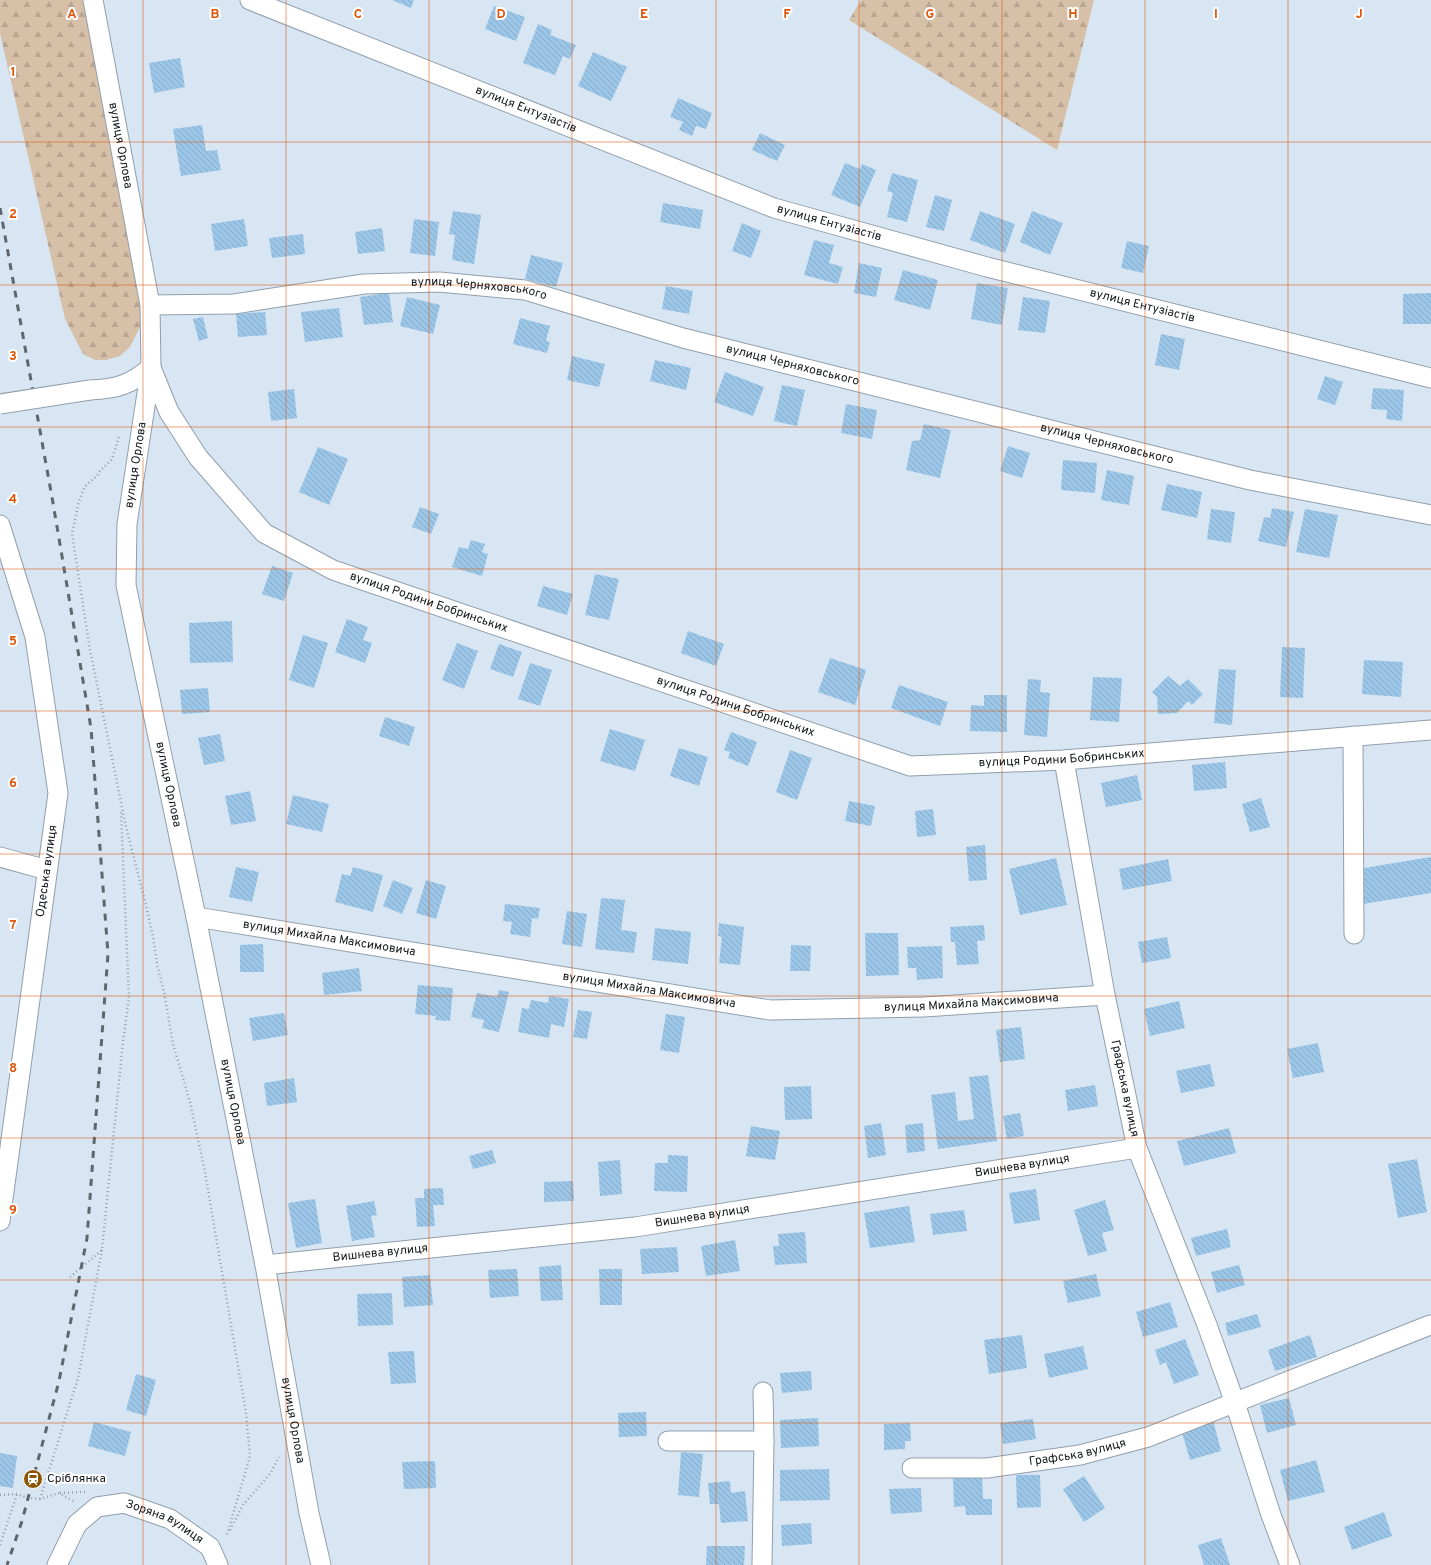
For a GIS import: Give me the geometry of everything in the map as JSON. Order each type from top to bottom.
[{"type":"street","name":"вулиця Орлова","points":[[93,0],[150,305],[151,367],[127,524],[126,585],[196,917],[266,1265],[309,1513],[321,1565]]},
{"type":"street","name":"вулиця Ентузіастів","points":[[250,0],[774,208],[987,267],[1431,378]]},
{"type":"street","name":"вулиця Черняховського","points":[[150,305],[234,304],[372,284],[439,282],[525,290],[683,338],[1250,480],[1431,515]]},
{"type":"street","points":[[0,404],[90,390],[110,389],[126,385],[140,377],[151,367]]},
{"type":"street","name":"вулиця Родини Бобринських","points":[[151,367],[156,383],[169,412],[198,457],[264,533],[333,570],[910,766],[1064,760],[1431,730]]},
{"type":"street","name":"Одеська вулиця","points":[[0,525],[35,637],[58,793],[0,1221]]},
{"type":"street","points":[[1353,736],[1354,934]]},
{"type":"street","name":"Графська вулиця","points":[[1064,760],[1105,995],[1136,1148],[1207,1325],[1235,1403],[1271,1515],[1290,1565]]},
{"type":"street","points":[[0,857],[47,870]]},
{"type":"street","name":"вулиця Михайла Максимовича","points":[[196,917],[770,1010],[924,1007],[1105,995]]},
{"type":"street","name":"Вишнева вулиця","points":[[266,1265],[635,1228],[1136,1148]]},
{"type":"street","name":"Графська вулиця","points":[[912,1468],[987,1468],[1080,1455],[1148,1437],[1430,1325]]},
{"type":"street","points":[[762,1565],[764,1441],[763,1392]]},
{"type":"street","points":[[668,1441],[764,1441]]},
{"type":"street","name":"Зоряна вулиця","points":[[57,1565],[77,1524],[97,1507],[124,1503],[170,1519],[210,1546],[218,1565]]},
{"type":"path","points":[[120,435],[112,459],[97,476],[84,486],[72,534],[90,650],[120,802],[150,924],[156,964],[164,992],[174,1044],[190,1102],[206,1172],[246,1412],[250,1456],[227,1535]]},
{"type":"path","points":[[40,1499],[78,1378],[102,1250],[123,1041],[129,998],[120,802]]},
{"type":"path","points":[[70,1277],[102,1250]]},
{"type":"path","points":[[210,1546],[227,1535],[243,1505],[270,1474],[281,1454]]},
{"type":"path","points":[[0,1494],[17,1494],[28,1498],[40,1499],[60,1493],[75,1503],[77,1524]]},
{"type":"path","points":[[0,1545],[17,1494]]},
{"type":"green space","points":[[0,0],[93,0],[150,307],[130,347],[120,356],[106,360],[95,360],[83,354],[65,319],[0,33]]},
{"type":"green space","points":[[861,0],[1094,0],[1057,150],[849,20]]},
{"type":"building","points":[[392,0],[414,0],[411,8]]},
{"type":"building","points":[[494,6],[525,17],[516,41],[485,29]]},
{"type":"building","points":[[538,24],[552,30],[550,35],[576,45],[570,59],[563,56],[555,75],[523,63]]},
{"type":"building","points":[[593,52],[627,67],[611,101],[578,86]]},
{"type":"building","points":[[180,58],[185,87],[154,93],[149,63]]},
{"type":"building","points":[[678,98],[712,113],[706,129],[696,126],[692,136],[679,130],[683,122],[670,117]]},
{"type":"building","points":[[202,125],[206,151],[217,150],[221,170],[181,176],[173,129]]},
{"type":"building","points":[[760,133],[785,145],[777,161],[752,150]]},
{"type":"building","points":[[845,163],[860,169],[862,164],[876,170],[860,207],[831,195]]},
{"type":"building","points":[[892,173],[918,180],[907,222],[887,217],[893,193],[887,191]]},
{"type":"building","points":[[935,195],[952,200],[944,231],[926,227]]},
{"type":"building","points":[[663,203],[703,210],[700,229],[660,222]]},
{"type":"building","points":[[453,211],[481,215],[474,264],[452,260],[455,235],[449,234]]},
{"type":"building","points":[[980,211],[1015,224],[1005,253],[970,240]]},
{"type":"building","points":[[1032,211],[1063,223],[1050,255],[1020,242]]},
{"type":"building","points":[[244,219],[248,246],[215,251],[211,224]]},
{"type":"building","points":[[414,219],[439,222],[435,256],[410,253]]},
{"type":"building","points":[[742,223],[761,231],[751,258],[732,251]]},
{"type":"building","points":[[382,228],[385,251],[358,254],[355,232]]},
{"type":"building","points":[[303,234],[305,254],[272,258],[269,238]]},
{"type":"building","points":[[814,240],[834,245],[829,263],[843,267],[838,284],[804,275]]},
{"type":"building","points":[[1127,241],[1149,246],[1143,273],[1121,268]]},
{"type":"building","points":[[531,255],[563,263],[556,287],[525,279]]},
{"type":"building","points":[[859,263],[882,268],[876,297],[854,293]]},
{"type":"building","points":[[903,270],[938,280],[930,310],[894,300]]},
{"type":"building","points":[[977,283],[1008,288],[1002,325],[971,319]]},
{"type":"building","points":[[666,286],[693,291],[689,314],[662,309]]},
{"type":"building","points":[[389,293],[393,322],[364,325],[360,297]]},
{"type":"building","points":[[1431,293],[1431,324],[1403,324],[1403,294]]},
{"type":"building","points":[[407,297],[440,305],[433,334],[400,326]]},
{"type":"building","points":[[1023,297],[1050,301],[1045,333],[1018,330]]},
{"type":"building","points":[[339,308],[343,337],[305,342],[301,312]]},
{"type":"building","points":[[265,312],[267,335],[238,337],[236,314]]},
{"type":"building","points":[[203,317],[208,338],[199,341],[193,319]]},
{"type":"building","points":[[520,318],[550,326],[546,341],[550,342],[547,353],[513,344]]},
{"type":"building","points":[[1161,334],[1185,339],[1179,370],[1155,365]]},
{"type":"building","points":[[572,356],[605,364],[599,387],[567,380]]},
{"type":"building","points":[[655,360],[691,368],[686,390],[650,381]]},
{"type":"building","points":[[725,372],[764,387],[753,416],[714,402]]},
{"type":"building","points":[[1325,376],[1343,382],[1335,405],[1317,399]]},
{"type":"building","points":[[782,385],[805,390],[797,426],[774,421]]},
{"type":"building","points":[[1373,388],[1404,390],[1402,421],[1386,419],[1387,410],[1371,409]]},
{"type":"building","points":[[294,389],[297,418],[271,421],[268,392]]},
{"type":"building","points":[[846,404],[877,410],[872,439],[841,433]]},
{"type":"building","points":[[924,424],[951,430],[940,478],[906,470],[912,441],[920,440]]},
{"type":"building","points":[[1008,446],[1030,453],[1022,478],[1000,471]]},
{"type":"building","points":[[318,447],[348,459],[329,505],[299,492]]},
{"type":"building","points":[[1063,460],[1097,463],[1095,493],[1061,490]]},
{"type":"building","points":[[1107,470],[1134,476],[1129,505],[1101,500]]},
{"type":"building","points":[[1167,484],[1202,492],[1197,518],[1161,510]]},
{"type":"building","points":[[420,507],[439,514],[431,534],[412,527]]},
{"type":"building","points":[[1272,508],[1294,512],[1286,547],[1258,541],[1264,517],[1270,518]]},
{"type":"building","points":[[1211,509],[1235,512],[1231,543],[1207,539]]},
{"type":"building","points":[[1305,509],[1338,515],[1329,558],[1296,552]]},
{"type":"building","points":[[471,540],[485,544],[482,552],[488,554],[482,576],[452,567],[459,547],[468,549]]},
{"type":"building","points":[[272,566],[293,573],[284,601],[262,594]]},
{"type":"building","points":[[595,574],[619,579],[609,620],[585,615]]},
{"type":"building","points":[[543,586],[573,594],[567,615],[537,606]]},
{"type":"building","points":[[347,619],[368,627],[363,640],[372,643],[365,663],[335,652]]},
{"type":"building","points":[[232,621],[233,662],[190,663],[189,623]]},
{"type":"building","points":[[688,631],[724,644],[716,666],[681,653]]},
{"type":"building","points":[[303,635],[328,643],[314,688],[289,680]]},
{"type":"building","points":[[457,643],[478,651],[464,689],[442,680]]},
{"type":"building","points":[[499,644],[522,652],[513,677],[490,669]]},
{"type":"building","points":[[1282,647],[1305,648],[1303,698],[1280,697]]},
{"type":"building","points":[[830,658],[866,670],[855,705],[818,692]]},
{"type":"building","points":[[1364,660],[1403,662],[1401,697],[1362,694]]},
{"type":"building","points":[[530,663],[552,670],[540,706],[518,699]]},
{"type":"building","points":[[1219,669],[1236,670],[1232,725],[1214,723]]},
{"type":"building","points":[[1168,676],[1180,686],[1188,679],[1203,694],[1192,705],[1188,701],[1177,713],[1158,714],[1157,697],[1152,692]]},
{"type":"building","points":[[1093,677],[1122,678],[1119,722],[1090,720]]},
{"type":"building","points":[[1028,679],[1041,680],[1040,692],[1050,693],[1047,737],[1024,735]]},
{"type":"building","points":[[899,685],[948,702],[940,726],[891,708]]},
{"type":"building","points":[[208,688],[210,712],[182,714],[180,690]]},
{"type":"building","points":[[984,695],[1007,695],[1007,732],[970,731],[971,705],[984,706]]},
{"type":"building","points":[[385,717],[415,727],[409,746],[379,736]]},
{"type":"building","points":[[610,729],[645,740],[635,771],[600,761]]},
{"type":"building","points":[[731,732],[757,742],[748,766],[728,758],[730,752],[724,750]]},
{"type":"building","points":[[220,734],[225,761],[204,765],[198,738]]},
{"type":"building","points":[[679,748],[708,757],[699,786],[670,776]]},
{"type":"building","points":[[790,750],[812,758],[797,800],[776,792]]},
{"type":"building","points":[[1225,762],[1227,788],[1194,791],[1192,765]]},
{"type":"building","points":[[1137,775],[1142,800],[1106,807],[1101,783]]},
{"type":"building","points":[[250,791],[256,821],[231,825],[225,796]]},
{"type":"building","points":[[293,795],[329,804],[322,832],[286,824]]},
{"type":"building","points":[[1261,798],[1270,827],[1250,832],[1242,804]]},
{"type":"building","points":[[849,801],[875,806],[871,826],[845,821]]},
{"type":"building","points":[[933,809],[936,835],[917,837],[915,811]]},
{"type":"building","points":[[985,845],[987,880],[969,881],[966,847]]},
{"type":"building","points":[[1431,857],[1431,893],[1363,904],[1358,869]]},
{"type":"building","points":[[1056,858],[1067,905],[1020,915],[1009,869]]},
{"type":"building","points":[[1168,859],[1172,881],[1123,890],[1119,869]]},
{"type":"building","points":[[236,867],[259,872],[252,902],[229,897]]},
{"type":"building","points":[[353,867],[383,875],[373,912],[335,902],[342,874],[350,876]]},
{"type":"building","points":[[393,880],[413,888],[402,914],[383,906]]},
{"type":"building","points":[[426,880],[446,886],[436,919],[416,913]]},
{"type":"building","points":[[601,898],[625,900],[621,930],[637,932],[634,953],[595,949]]},
{"type":"building","points":[[505,904],[540,908],[538,919],[532,918],[530,937],[510,934],[512,922],[503,921]]},
{"type":"building","points":[[567,911],[587,914],[582,947],[562,944]]},
{"type":"building","points":[[719,923],[744,927],[740,965],[719,963],[722,937],[718,936]]},
{"type":"building","points":[[984,925],[985,940],[977,941],[979,964],[957,965],[955,942],[951,942],[950,927]]},
{"type":"building","points":[[655,928],[691,932],[688,964],[652,960]]},
{"type":"building","points":[[865,933],[898,933],[899,975],[866,976]]},
{"type":"building","points":[[1167,937],[1171,958],[1142,963],[1138,942]]},
{"type":"building","points":[[263,944],[264,972],[240,972],[240,945]]},
{"type":"building","points":[[791,945],[811,946],[810,971],[790,971]]},
{"type":"building","points":[[942,946],[943,978],[917,980],[916,968],[908,968],[907,947]]},
{"type":"building","points":[[359,968],[362,991],[324,995],[322,973]]},
{"type":"building","points":[[418,985],[453,988],[450,1021],[435,1020],[436,1016],[415,1014]]},
{"type":"building","points":[[499,990],[509,992],[499,1032],[482,1028],[484,1020],[471,1017],[477,993],[497,997]]},
{"type":"building","points":[[549,996],[569,999],[564,1027],[551,1024],[549,1038],[518,1032],[522,1008],[529,1009],[531,1000],[548,1003]]},
{"type":"building","points":[[1179,1001],[1185,1028],[1150,1036],[1144,1009]]},
{"type":"building","points":[[578,1010],[592,1012],[587,1039],[573,1037]]},
{"type":"building","points":[[284,1013],[288,1035],[253,1041],[249,1018]]},
{"type":"building","points":[[666,1014],[685,1017],[679,1053],[660,1050]]},
{"type":"building","points":[[1021,1027],[1025,1059],[1000,1062],[996,1030]]},
{"type":"building","points":[[1318,1043],[1324,1072],[1293,1078],[1287,1049]]},
{"type":"building","points":[[1210,1064],[1215,1086],[1181,1093],[1176,1071]]},
{"type":"building","points":[[988,1075],[997,1141],[938,1149],[931,1095],[955,1092],[958,1121],[974,1119],[969,1077]]},
{"type":"building","points":[[294,1078],[297,1102],[267,1106],[264,1083]]},
{"type":"building","points":[[1095,1085],[1098,1106],[1068,1111],[1065,1090]]},
{"type":"building","points":[[811,1086],[812,1119],[785,1120],[784,1087]]},
{"type":"building","points":[[1020,1113],[1024,1136],[1007,1139],[1003,1116]]},
{"type":"building","points":[[881,1123],[886,1155],[868,1158],[864,1126]]},
{"type":"building","points":[[923,1123],[925,1151],[907,1153],[905,1125]]},
{"type":"building","points":[[751,1126],[780,1131],[775,1160],[746,1156]]},
{"type":"building","points":[[1229,1128],[1236,1153],[1184,1166],[1177,1141]]},
{"type":"building","points":[[492,1150],[496,1163],[473,1169],[469,1156]]},
{"type":"building","points":[[668,1155],[688,1156],[687,1192],[654,1191],[655,1163],[668,1163]]},
{"type":"building","points":[[1417,1159],[1427,1212],[1398,1218],[1388,1164]]},
{"type":"building","points":[[620,1160],[622,1194],[600,1196],[598,1162]]},
{"type":"building","points":[[573,1181],[574,1201],[544,1202],[544,1182]]},
{"type":"building","points":[[443,1188],[444,1205],[433,1205],[435,1226],[417,1227],[415,1198],[424,1198],[424,1189]]},
{"type":"building","points":[[1036,1189],[1040,1220],[1014,1224],[1009,1193]]},
{"type":"building","points":[[315,1199],[322,1243],[296,1248],[288,1203]]},
{"type":"building","points":[[1105,1200],[1114,1230],[1102,1233],[1107,1251],[1088,1256],[1074,1210]]},
{"type":"building","points":[[374,1201],[377,1215],[371,1216],[375,1237],[352,1241],[346,1206]]},
{"type":"building","points":[[909,1206],[915,1242],[870,1248],[864,1213]]},
{"type":"building","points":[[964,1210],[967,1231],[933,1235],[930,1214]]},
{"type":"building","points":[[1227,1229],[1231,1247],[1196,1256],[1191,1238]]},
{"type":"building","points":[[805,1232],[807,1263],[775,1265],[773,1246],[779,1246],[778,1234]]},
{"type":"building","points":[[735,1240],[740,1271],[706,1276],[701,1246]]},
{"type":"building","points":[[677,1247],[679,1272],[642,1274],[640,1249]]},
{"type":"building","points":[[561,1265],[563,1300],[541,1301],[539,1267]]},
{"type":"building","points":[[1239,1265],[1245,1285],[1217,1293],[1211,1272]]},
{"type":"building","points":[[517,1269],[519,1296],[490,1298],[488,1270]]},
{"type":"building","points":[[599,1269],[622,1269],[622,1305],[600,1305]]},
{"type":"building","points":[[1096,1274],[1101,1296],[1068,1303],[1063,1281]]},
{"type":"building","points":[[430,1275],[433,1305],[404,1307],[402,1277]]},
{"type":"building","points":[[392,1293],[393,1325],[358,1326],[357,1294]]},
{"type":"building","points":[[1170,1302],[1178,1327],[1143,1337],[1136,1312]]},
{"type":"building","points":[[1257,1314],[1261,1327],[1228,1336],[1225,1323]]},
{"type":"building","points":[[1022,1335],[1027,1368],[989,1374],[984,1340]]},
{"type":"building","points":[[1310,1335],[1317,1357],[1275,1371],[1268,1350]]},
{"type":"building","points":[[1185,1339],[1199,1375],[1174,1384],[1166,1362],[1160,1365],[1155,1350]]},
{"type":"building","points":[[1083,1346],[1088,1369],[1049,1378],[1044,1354]]},
{"type":"building","points":[[414,1351],[416,1383],[391,1384],[388,1352]]},
{"type":"building","points":[[811,1371],[812,1390],[782,1393],[780,1373]]},
{"type":"building","points":[[136,1374],[156,1380],[146,1416],[126,1410]]},
{"type":"building","points":[[1289,1398],[1296,1425],[1267,1433],[1260,1405]]},
{"type":"building","points":[[646,1412],[647,1436],[619,1437],[618,1413]]},
{"type":"building","points":[[818,1418],[819,1446],[781,1448],[780,1420]]},
{"type":"building","points":[[1033,1419],[1036,1439],[1003,1444],[1000,1423]]},
{"type":"building","points":[[1213,1420],[1221,1451],[1190,1460],[1181,1429]]},
{"type":"building","points":[[94,1422],[131,1432],[125,1456],[88,1446]]},
{"type":"building","points":[[910,1423],[911,1441],[905,1441],[905,1449],[884,1450],[884,1424]]},
{"type":"building","points":[[681,1452],[703,1454],[699,1497],[678,1495]]},
{"type":"building","points":[[0,1453],[17,1456],[13,1488],[0,1486]]},
{"type":"building","points":[[1316,1460],[1325,1492],[1288,1501],[1280,1470]]},
{"type":"building","points":[[435,1461],[436,1488],[404,1489],[402,1462]]},
{"type":"building","points":[[829,1469],[830,1500],[780,1501],[780,1470]]},
{"type":"building","points":[[1016,1475],[1040,1475],[1041,1507],[1017,1508]]},
{"type":"building","points":[[1084,1476],[1105,1508],[1084,1522],[1063,1489]]},
{"type":"building","points":[[953,1477],[982,1477],[983,1499],[992,1499],[992,1515],[966,1515],[965,1506],[954,1507]]},
{"type":"building","points":[[730,1481],[731,1493],[745,1491],[748,1521],[721,1523],[719,1504],[710,1504],[708,1483]]},
{"type":"building","points":[[921,1488],[922,1512],[891,1514],[889,1489]]},
{"type":"building","points":[[1384,1512],[1392,1536],[1352,1550],[1344,1527]]},
{"type":"building","points":[[811,1523],[812,1544],[782,1546],[781,1525]]},
{"type":"building","points":[[1221,1538],[1230,1565],[1204,1565],[1198,1545]]},
{"type":"building","points":[[707,1546],[745,1546],[744,1565],[706,1565]]},
{"type":"railway","points":[[0,208],[53,503],[91,728],[108,954],[87,1238],[59,1381],[22,1521],[7,1565]]},
{"type":"place","name":"Сріблянка","points":[[33,1479]]}]
